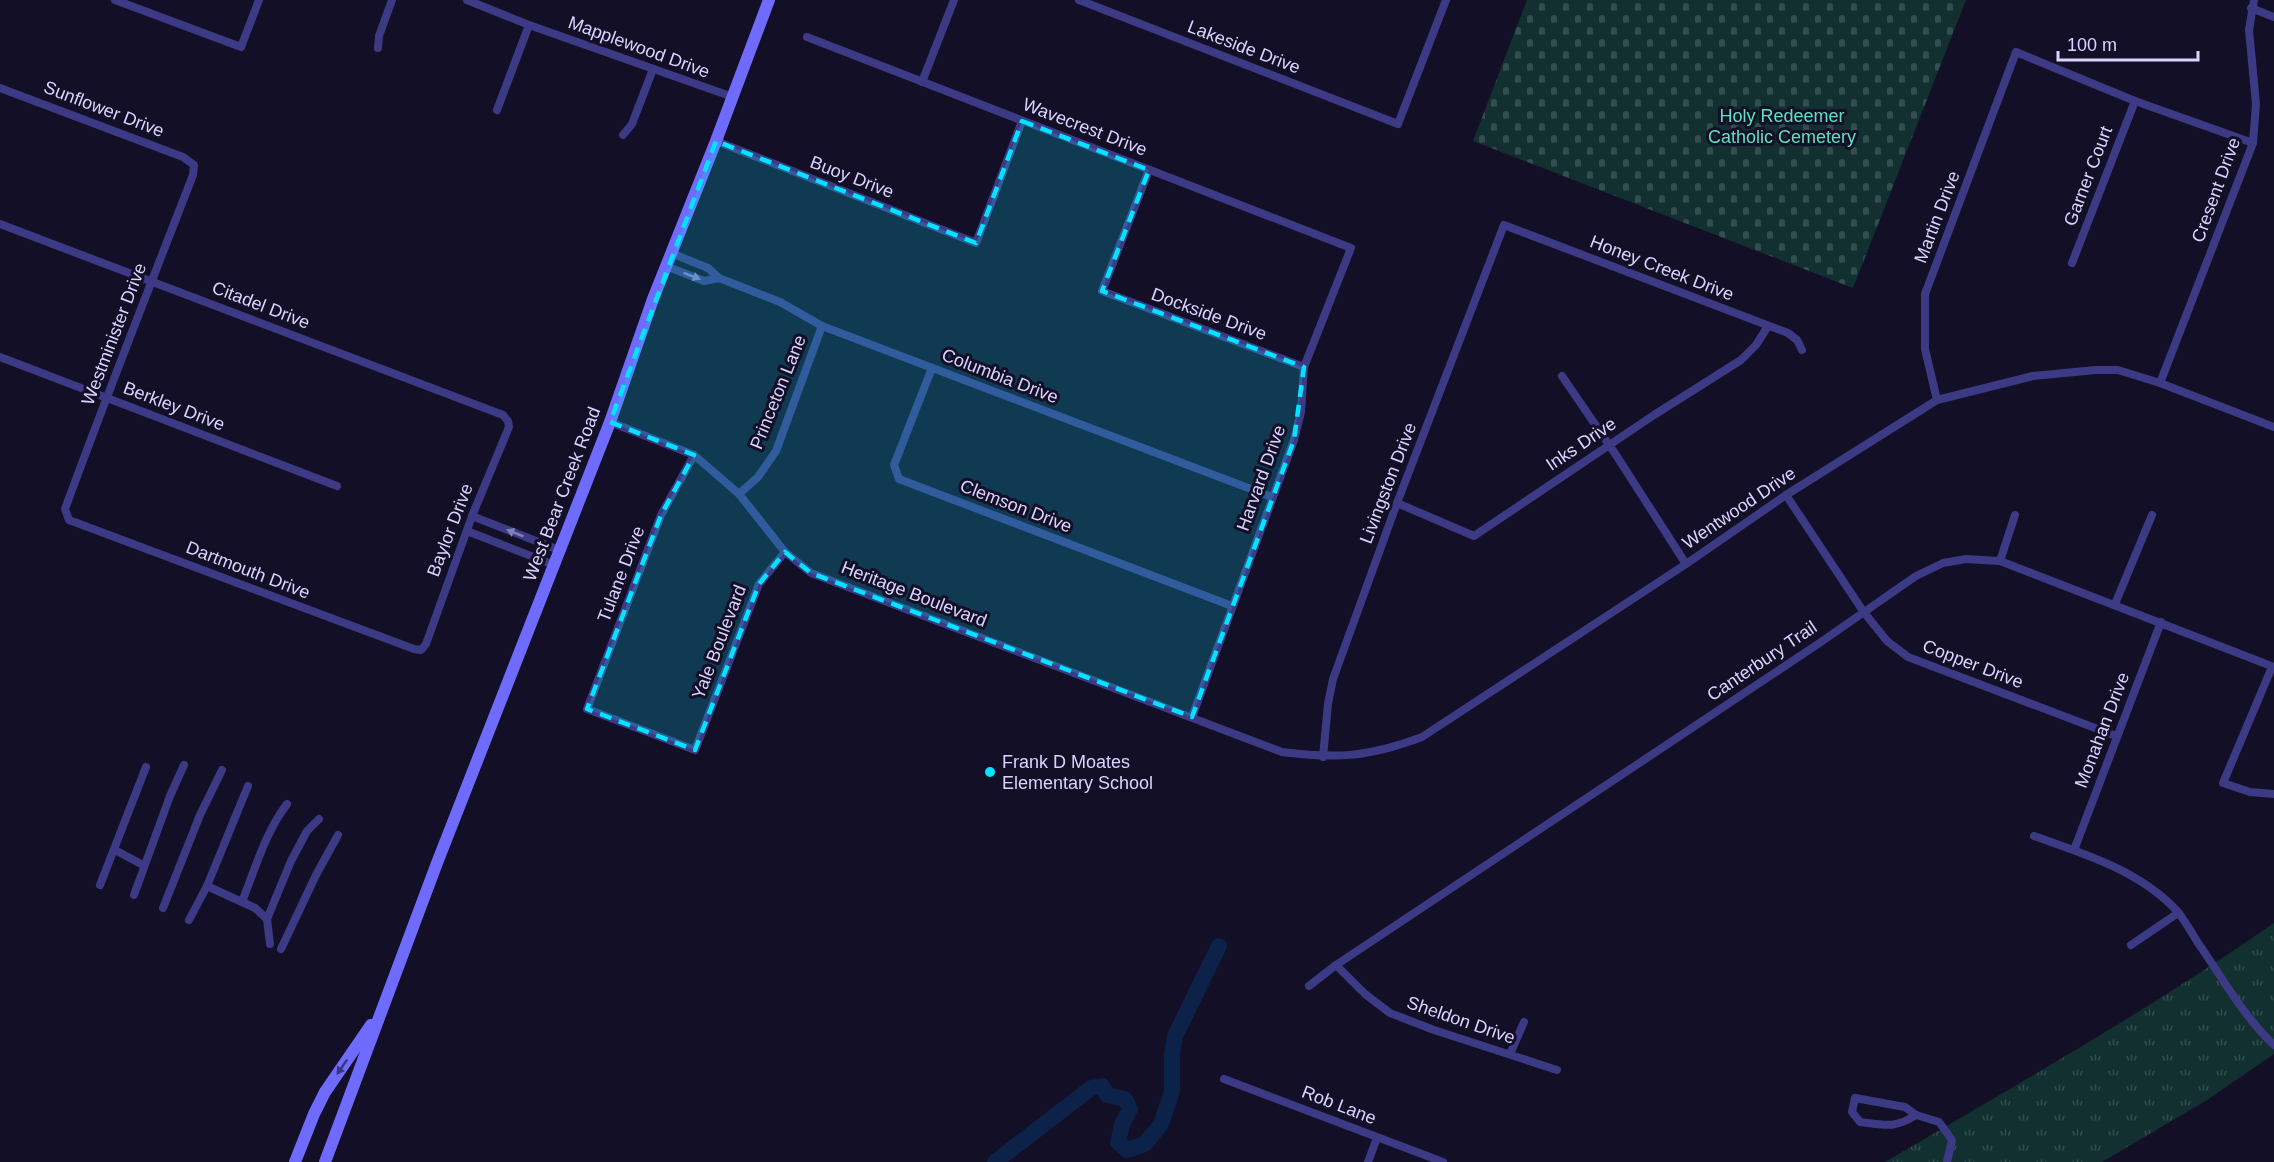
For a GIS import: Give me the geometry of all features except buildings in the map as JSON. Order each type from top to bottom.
[{"type":"main road","name":"West Bear Creek Road","points":[[325,1162],[610,422],[670,253],[733,98],[768,0]]},
{"type":"main road","name":"West Bear Creek Road","points":[[295,1162],[325,1092],[369,1029],[386,1000]]},
{"type":"street","points":[[115,0],[241,47],[259,0]]},
{"type":"street","points":[[378,48],[379,36],[392,0]]},
{"type":"street","name":"Mapplewood Drive","points":[[466,0],[733,98]]},
{"type":"street","points":[[922,82],[954,0]]},
{"type":"street","name":"Lakeside Drive","points":[[1079,0],[1398,124],[1446,0]]},
{"type":"street","points":[[2253,4],[2274,17]]},
{"type":"street","name":"Cresent Drive","points":[[2160,383],[2253,143],[2256,104],[2249,30],[2253,4]]},
{"type":"street","points":[[497,110],[529,25]]},
{"type":"street","name":"Wavecrest Drive","points":[[807,37],[1351,248]]},
{"type":"street","name":"Martin Drive","points":[[1937,400],[1925,349],[1925,294],[2016,52],[2135,101]]},
{"type":"street","points":[[623,135],[632,124],[653,69]]},
{"type":"street","name":"Sunflower Drive","points":[[0,88],[183,157],[194,165]]},
{"type":"street","points":[[2135,101],[2253,143]]},
{"type":"street","name":"Garner Court","points":[[2072,263],[2135,101]]},
{"type":"street","name":"Buoy Drive","points":[[716,141],[976,243],[1022,121]]},
{"type":"street","name":"Westminister Drive","points":[[66,516],[65,509],[193,175],[194,165]]},
{"type":"street","name":"Dockside Drive","points":[[1149,170],[1102,291],[1305,367]]},
{"type":"street","name":"Citadel Drive","points":[[0,224],[503,415],[508,421]]},
{"type":"street","name":"Honey Creek Drive","points":[[1504,225],[1788,333],[1797,340],[1802,350]]},
{"type":"street","name":"Livingston Drive","points":[[1323,757],[1333,678],[1397,503],[1504,225]]},
{"type":"street","name":"Harvard Drive","points":[[1192,717],[1294,440],[1301,412],[1305,367],[1351,248]]},
{"type":"street","name":"Columbia Drive","points":[[670,253],[708,268],[719,278],[780,302],[822,326],[1272,497]]},
{"type":"street","name":"Columbia Drive","points":[[666,266],[704,280],[719,278]]},
{"type":"street","name":"Princeton Lane","points":[[739,494],[758,477],[776,451],[822,326]]},
{"type":"street","name":"Inks Drive","points":[[1397,503],[1474,536],[1741,360],[1756,345],[1768,326]]},
{"type":"street","name":"Berkley Drive","points":[[0,357],[337,486]]},
{"type":"street","name":"Clemson Drive","points":[[932,368],[894,465],[899,479],[1232,606]]},
{"type":"street","name":"Wentwood Drive","points":[[1245,737],[1282,752],[1323,757],[1388,750],[1422,737],[1686,564],[1786,495],[1937,400],[2033,376],[2118,370],[2160,383],[2274,427]]},
{"type":"street","points":[[1562,376],[1686,564]]},
{"type":"street","name":"Baylor Drive","points":[[421,650],[426,644],[472,516],[509,427],[508,421]]},
{"type":"street","name":"Heritage Boulevard","points":[[610,422],[694,456],[739,494],[785,552],[811,573],[1245,737]]},
{"type":"street","name":"Tulane Drive","points":[[694,456],[662,515],[587,709],[695,750]]},
{"type":"street","name":"Copper Drive","points":[[1786,495],[1863,611],[1887,641],[1908,657],[2116,736]]},
{"type":"street","points":[[2000,561],[2015,515]]},
{"type":"street","points":[[2115,604],[2152,515]]},
{"type":"street","name":"Dartmouth Drive","points":[[66,516],[69,520],[414,650],[421,650]]},
{"type":"street","points":[[472,516],[559,550]]},
{"type":"street","points":[[467,531],[554,565]]},
{"type":"street","name":"Yale Boulevard","points":[[695,750],[759,584],[785,552]]},
{"type":"street","name":"Canterbury Trail","points":[[1310,986],[1336,965],[1818,644],[1863,611],[1916,576],[1943,562],[1966,559],[2000,561],[2273,667]]},
{"type":"street","name":"Monahan Drive","points":[[2074,850],[2161,622]]},
{"type":"street","points":[[2273,667],[2223,783],[2250,792],[2274,794]]},
{"type":"street","points":[[134,895],[170,796],[184,765]]},
{"type":"street","points":[[100,885],[146,767]]},
{"type":"street","points":[[163,908],[200,815],[222,770]]},
{"type":"street","points":[[189,920],[207,886],[248,786]]},
{"type":"street","points":[[242,903],[266,841],[278,816],[287,804]]},
{"type":"street","points":[[270,944],[267,919],[291,861],[307,831],[319,819]]},
{"type":"street","points":[[281,949],[338,835]]},
{"type":"street","points":[[2034,836],[2127,873],[2157,892],[2178,913],[2242,1007],[2262,1034],[2274,1045]]},
{"type":"street","points":[[115,850],[144,865]]},
{"type":"street","points":[[207,886],[255,908],[267,919]]},
{"type":"street","points":[[2131,945],[2178,913]]},
{"type":"street","name":"Sheldon Drive","points":[[1336,965],[1365,994],[1390,1013],[1434,1030],[1557,1070]]},
{"type":"street","points":[[1510,1054],[1524,1022]]},
{"type":"street","name":"Rob Lane","points":[[1224,1079],[1443,1162]]},
{"type":"street","points":[[1916,1115],[1904,1124],[1886,1125],[1860,1122],[1852,1112],[1855,1098],[1905,1107],[1916,1115],[1939,1122],[1952,1140],[1947,1162]]},
{"type":"street","points":[[1368,1162],[1377,1137]]},
{"type":"highlighted area","points":[[1022,121],[1149,170],[1102,291],[1304,367],[1294,440],[1192,717],[811,573],[785,552],[759,584],[695,750],[587,709],[661,515],[694,455],[610,422],[716,141],[976,243]]},
{"type":"green space","name":"Holy Redeemer Catholic Cemetery","points":[[1527,0],[1966,0],[1853,288],[1473,141]]},
{"type":"green space","points":[[2274,923],[2274,1054],[2207,1100],[2102,1162],[1885,1162],[2131,1017]]},
{"type":"waterway","points":[[995,1162],[1091,1088],[1102,1086],[1107,1095],[1125,1099],[1130,1109],[1122,1125],[1118,1142],[1127,1150],[1145,1144],[1161,1124],[1172,1092],[1172,1054],[1175,1036],[1219,946]]},
{"type":"place","name":"Frank D Moates Elementary School","points":[[990,772]]}]
